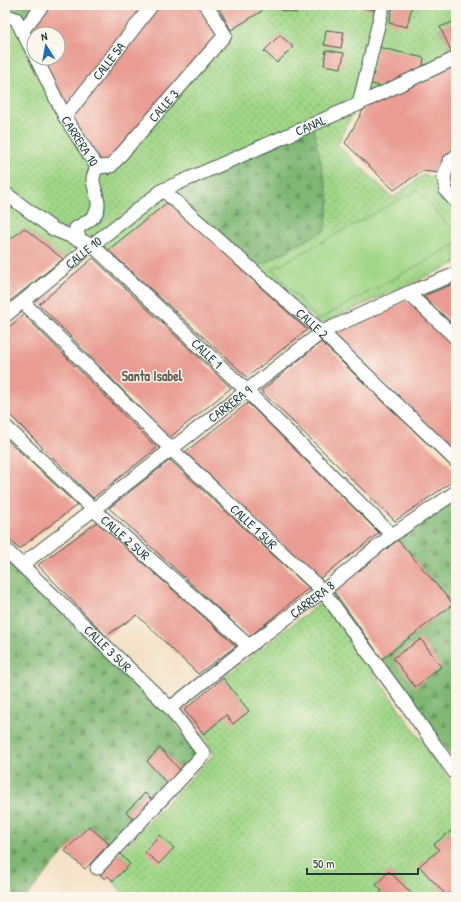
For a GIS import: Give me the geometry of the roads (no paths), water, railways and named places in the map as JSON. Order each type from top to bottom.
[{"type":"street","points":[[10,5],[5,14],[16,19],[26,39]]},
{"type":"street","points":[[22,31],[43,5]]},
{"type":"street","name":"CALLE 5A","points":[[65,117],[152,5]]},
{"type":"street","name":"CALLE 3","points":[[97,167],[111,166],[225,35],[206,5]]},
{"type":"street","points":[[358,104],[383,5]]},
{"type":"street","name":"CANAL","points":[[163,190],[358,104],[456,58]]},
{"type":"street","name":"CARRERA 10","points":[[40,66],[65,117],[97,167],[93,178],[98,199],[96,214],[89,222],[76,228],[86,242]]},
{"type":"street","points":[[452,159],[444,177],[446,191],[456,202]]},
{"type":"street","name":"CALLE 10","points":[[5,316],[23,302],[86,242],[163,190]]},
{"type":"street","name":"CALLE 2","points":[[163,190],[322,332],[456,461]]},
{"type":"street","name":"CALLE 1","points":[[5,193],[53,229],[86,242],[246,390],[392,535]]},
{"type":"street","name":"CARRERA 9","points":[[22,565],[322,332],[408,293],[456,274]]},
{"type":"street","points":[[408,293],[456,338]]},
{"type":"street","name":"CALLE 1 SUR","points":[[23,302],[171,449],[323,591],[456,775]]},
{"type":"street","name":"CALLE 2 SUR","points":[[5,426],[93,509],[248,646]]},
{"type":"street","name":"CARRERA 8","points":[[170,708],[248,646],[323,591],[392,535],[456,492]]},
{"type":"street","name":"CALLE 3 SUR","points":[[5,548],[170,708],[204,754],[97,868]]},
{"type":"district","name":"Santa Isabel","points":[[152,375]]}]
